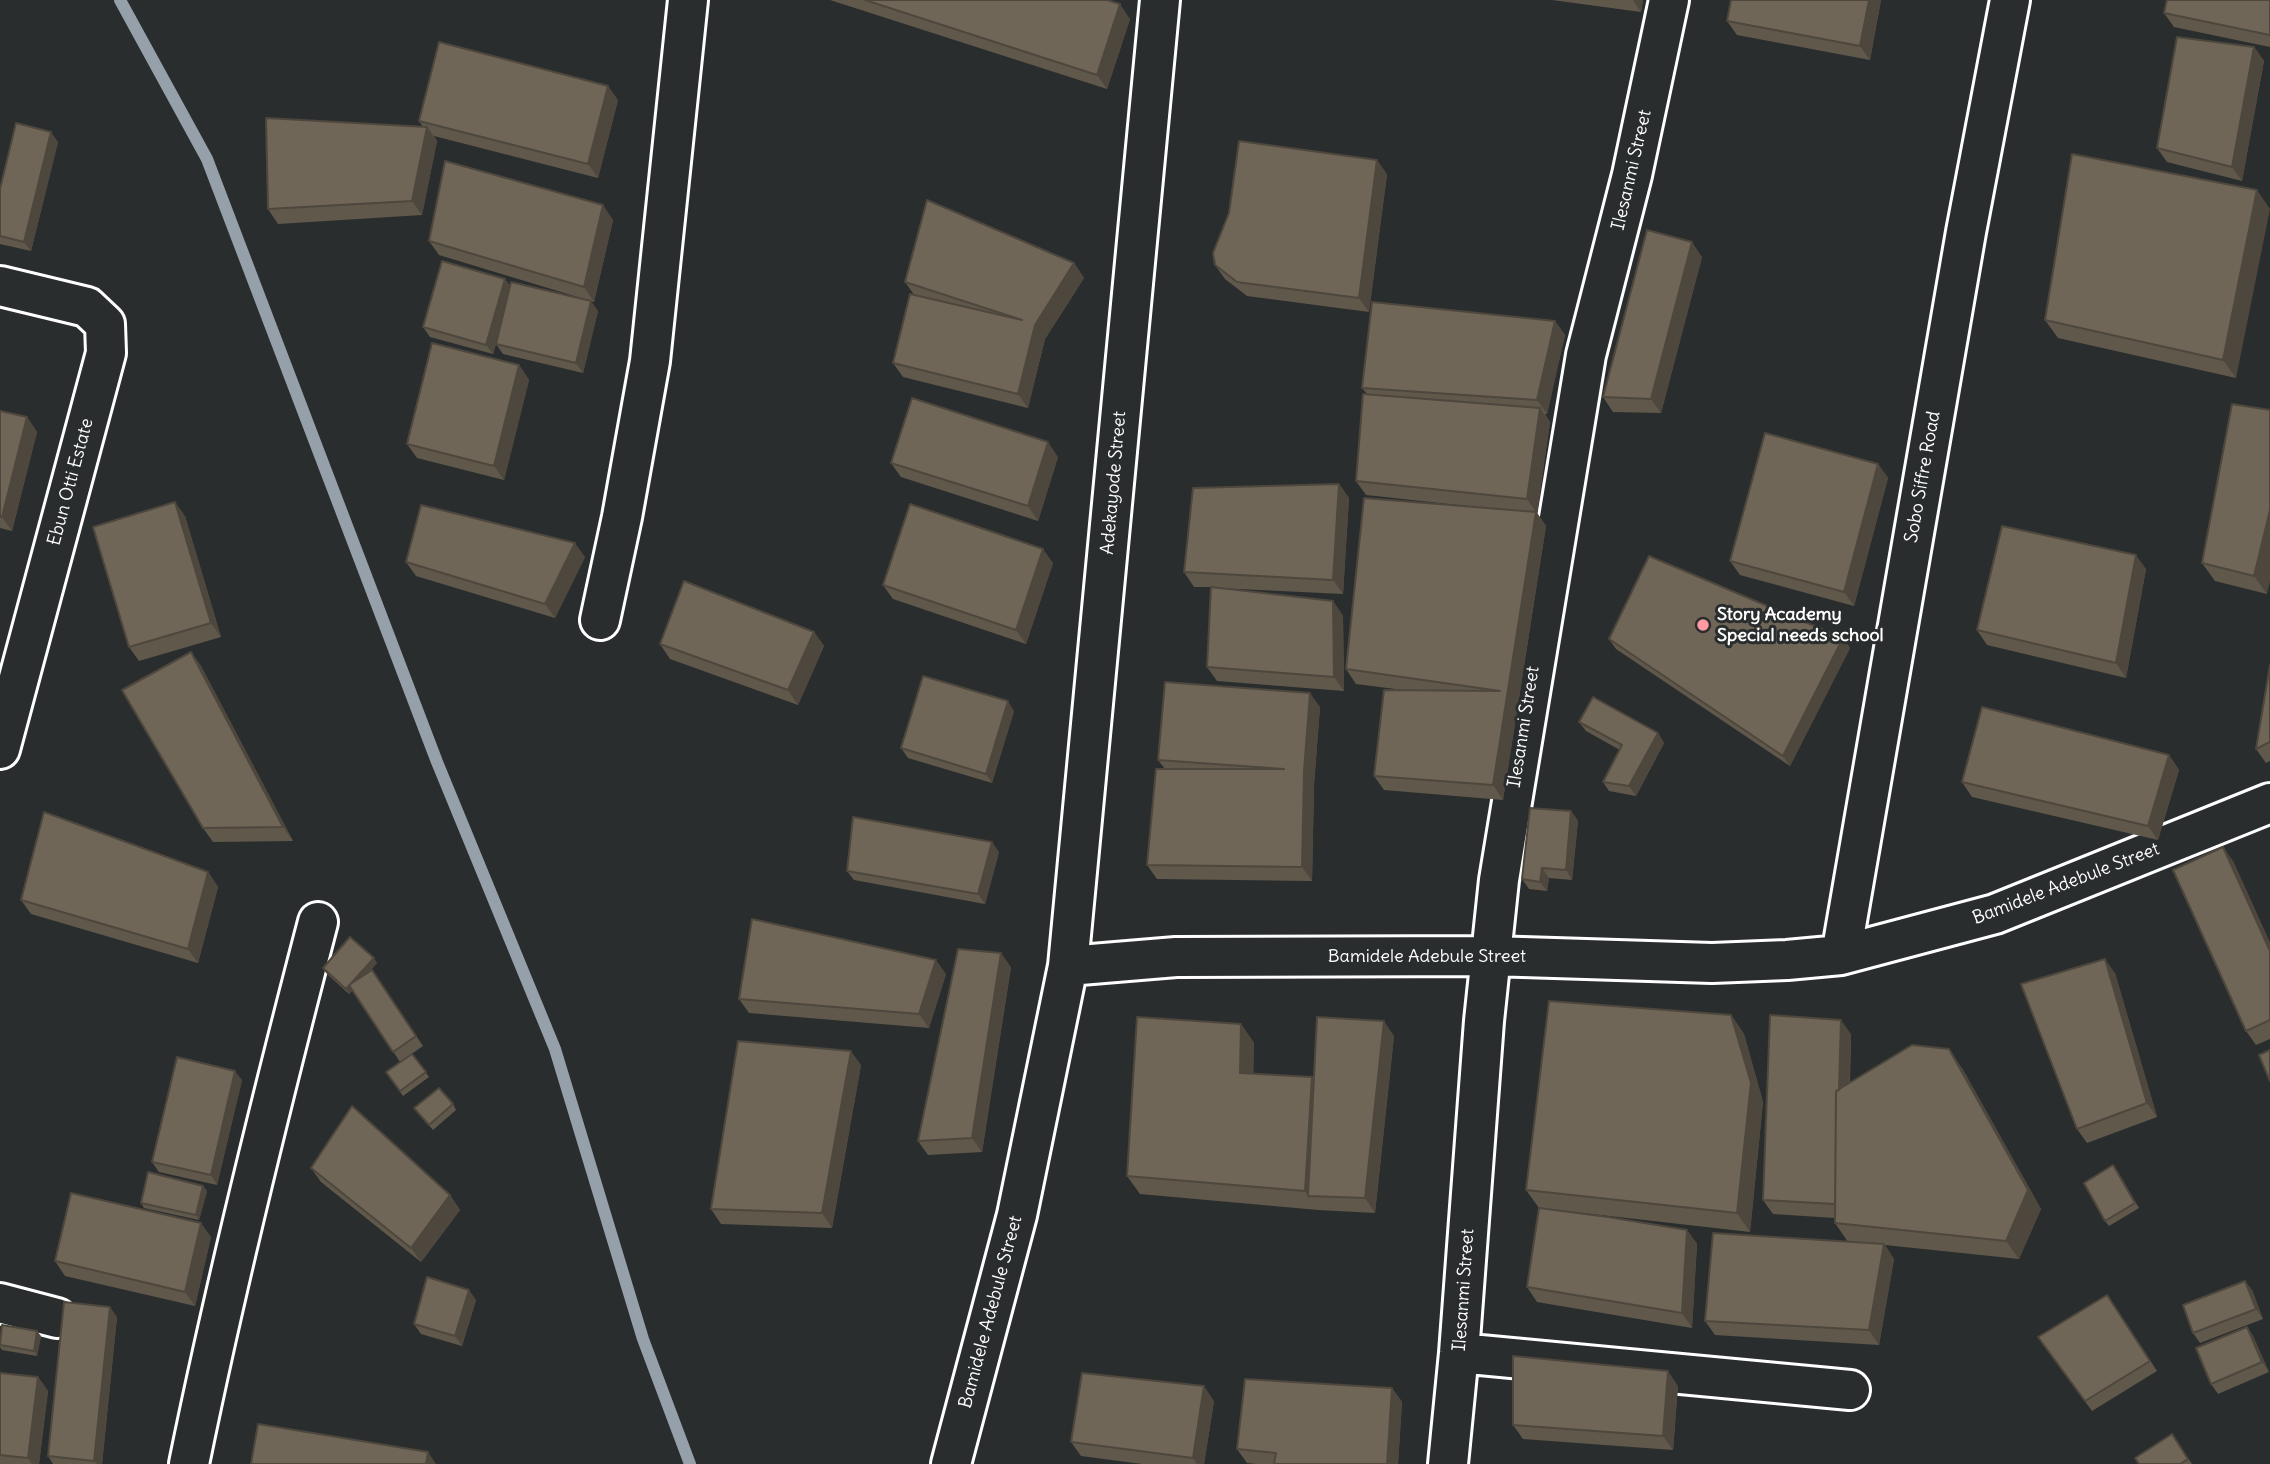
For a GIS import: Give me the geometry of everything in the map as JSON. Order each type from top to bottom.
[{"type":"street","points":[[600,620],[650,361],[688,0]]},
{"type":"street","name":"Adekayode Street","points":[[1068,966],[1160,0]]},
{"type":"street","name":"Ilesanmi Street","points":[[1448,1464],[1460,1353],[1484,1021],[1499,880],[1586,355],[1632,175],[1669,0]]},
{"type":"street","name":"Sobo Siffre Road","points":[[1841,955],[1964,245],[2010,0]]},
{"type":"street","name":"Ebun Otti Estate","points":[[0,286],[87,307],[105,324],[106,353],[0,749]]},
{"type":"street","name":"Bamidele Adebule Street","points":[[951,1464],[1017,1215],[1068,966],[1176,957],[1491,956],[1712,963],[1841,955],[1996,914],[2270,803]]},
{"type":"street","points":[[189,1464],[262,1134],[318,922]]},
{"type":"street","points":[[0,1303],[57,1318]]},
{"type":"street","points":[[1460,1353],[1850,1390]]},
{"type":"building","points":[[865,0],[1107,0],[1120,4],[1097,75]]},
{"type":"building","points":[[1731,0],[1869,0],[1860,46],[1727,21]]},
{"type":"building","points":[[2167,0],[2270,0],[2270,35],[2164,13]]},
{"type":"building","points":[[2177,37],[2254,47],[2232,167],[2157,148]]},
{"type":"building","points":[[439,42],[608,86],[588,164],[419,121]]},
{"type":"building","points":[[266,118],[427,127],[412,201],[268,209]]},
{"type":"building","points":[[16,123],[51,132],[24,242],[0,236],[0,189]]},
{"type":"building","points":[[1239,141],[1377,160],[1359,298],[1237,282],[1215,265],[1213,253],[1229,213]]},
{"type":"building","points":[[2072,154],[2257,190],[2223,360],[2045,320]]},
{"type":"building","points":[[445,161],[603,205],[584,287],[429,241]]},
{"type":"building","points":[[927,200],[1074,263],[1035,325],[1018,394],[893,363],[910,294],[1022,320],[905,282]]},
{"type":"building","points":[[1647,230],[1692,242],[1651,399],[1603,397]]},
{"type":"building","points":[[442,261],[505,279],[486,345],[423,327]]},
{"type":"building","points":[[511,282],[591,301],[576,363],[496,344]]},
{"type":"building","points":[[1372,302],[1555,321],[1537,400],[1362,388]]},
{"type":"building","points":[[432,343],[519,365],[494,466],[407,444]]},
{"type":"building","points":[[1363,394],[1540,408],[1527,499],[1356,481]]},
{"type":"building","points":[[912,398],[1048,442],[1028,506],[891,463]]},
{"type":"building","points":[[2232,404],[2270,410],[2270,510],[2254,576],[2202,563]]},
{"type":"building","points":[[0,411],[27,417],[2,517],[0,517]]},
{"type":"building","points":[[1765,433],[1878,464],[1844,592],[1730,561]]},
{"type":"building","points":[[1339,484],[1333,580],[1184,572],[1193,488]]},
{"type":"building","points":[[1364,498],[1536,512],[1493,785],[1374,776],[1384,690],[1500,691],[1346,669]]},
{"type":"building","points":[[175,502],[211,623],[129,647],[93,527]]},
{"type":"building","points":[[910,504],[1043,549],[1016,630],[883,585]]},
{"type":"building","points":[[421,505],[575,543],[545,604],[406,562]]},
{"type":"building","points":[[2002,526],[2136,555],[2116,663],[1977,630]]},
{"type":"building","name":"Story Academy Special needs school","points":[[1649,556],[1843,638],[1783,756],[1609,639]]},
{"type":"building","points":[[684,581],[814,632],[788,690],[660,644]]},
{"type":"building","points":[[1211,587],[1333,601],[1334,677],[1207,667]]},
{"type":"building","points":[[191,652],[283,827],[203,828],[122,690]]},
{"type":"building","points":[[2270,665],[2270,742],[2256,749]]},
{"type":"building","points":[[923,676],[1008,701],[986,774],[901,748]]},
{"type":"building","points":[[1165,682],[1310,693],[1304,771],[1302,867],[1147,865],[1156,769],[1284,769],[1158,760]]},
{"type":"building","points":[[1593,697],[1658,733],[1629,786],[1603,782],[1622,745],[1579,722]]},
{"type":"building","points":[[1982,707],[2169,755],[2148,826],[1962,782]]},
{"type":"building","points":[[1530,808],[1571,811],[1566,870],[1542,868],[1540,882],[1522,879]]},
{"type":"building","points":[[44,812],[208,872],[188,949],[21,900]]},
{"type":"building","points":[[853,817],[992,842],[978,894],[847,871]]},
{"type":"building","points":[[2223,847],[2270,951],[2270,1020],[2246,1031],[2173,870]]},
{"type":"building","points":[[752,919],[936,960],[919,1014],[739,999]]},
{"type":"building","points":[[350,937],[374,958],[346,989],[323,968]]},
{"type":"building","points":[[958,949],[1001,953],[972,1138],[918,1141]]},
{"type":"building","points":[[2105,959],[2147,1103],[2077,1129],[2021,984]]},
{"type":"building","points":[[372,970],[416,1036],[393,1052],[349,985]]},
{"type":"building","points":[[1549,1001],[1731,1015],[1751,1083],[1737,1213],[1526,1190]]},
{"type":"building","points":[[1770,1015],[1841,1020],[1839,1090],[1836,1091],[1835,1204],[1763,1200]]},
{"type":"building","points":[[1137,1017],[1241,1024],[1240,1073],[1312,1077],[1305,1191],[1127,1176]]},
{"type":"building","points":[[1317,1017],[1384,1021],[1365,1198],[1308,1196]]},
{"type":"building","points":[[738,1041],[851,1051],[822,1213],[711,1209]]},
{"type":"building","points":[[1912,1045],[1949,1049],[2028,1190],[2006,1241],[1835,1223],[1836,1091]]},
{"type":"building","points":[[2270,1050],[2270,1081],[2259,1055]]},
{"type":"building","points":[[412,1054],[426,1072],[400,1091],[386,1072]]},
{"type":"building","points":[[177,1057],[235,1071],[211,1175],[152,1162]]},
{"type":"building","points":[[439,1088],[453,1104],[429,1125],[414,1108]]},
{"type":"building","points":[[352,1106],[450,1195],[411,1248],[311,1168]]},
{"type":"building","points":[[2113,1165],[2135,1203],[2105,1221],[2084,1183]]},
{"type":"building","points":[[148,1172],[203,1186],[196,1215],[141,1203]]},
{"type":"building","points":[[71,1193],[201,1223],[185,1292],[55,1261]]},
{"type":"building","points":[[1539,1208],[1687,1230],[1682,1313],[1527,1287]]},
{"type":"building","points":[[1713,1233],[1884,1244],[1869,1330],[1705,1321]]},
{"type":"building","points":[[427,1277],[469,1290],[455,1336],[414,1324]]},
{"type":"building","points":[[2245,1281],[2256,1309],[2193,1333],[2183,1305]]},
{"type":"building","points":[[2107,1295],[2150,1361],[2085,1401],[2038,1337]]},
{"type":"building","points":[[64,1302],[110,1307],[94,1461],[48,1456]]},
{"type":"building","points":[[2,1325],[37,1331],[34,1351],[0,1345]]},
{"type":"building","points":[[2247,1327],[2262,1362],[2211,1384],[2196,1348]]},
{"type":"building","points":[[1513,1356],[1668,1371],[1663,1436],[1513,1425]]},
{"type":"building","points":[[0,1373],[38,1377],[28,1458],[0,1455]]},
{"type":"building","points":[[1082,1373],[1204,1386],[1193,1458],[1071,1442]]},
{"type":"building","points":[[1245,1379],[1392,1388],[1387,1464],[1274,1464],[1276,1453],[1237,1449]]},
{"type":"building","points":[[258,1424],[428,1452],[426,1464],[251,1464]]},
{"type":"building","points":[[2172,1434],[2188,1459],[2180,1464],[2139,1464],[2135,1458]]},
{"type":"waterway","points":[[120,0],[207,159],[437,762],[555,1049],[643,1339],[690,1464]]},
{"type":"place","name":"Story Academy Special needs school","points":[[1703,625]]}]
